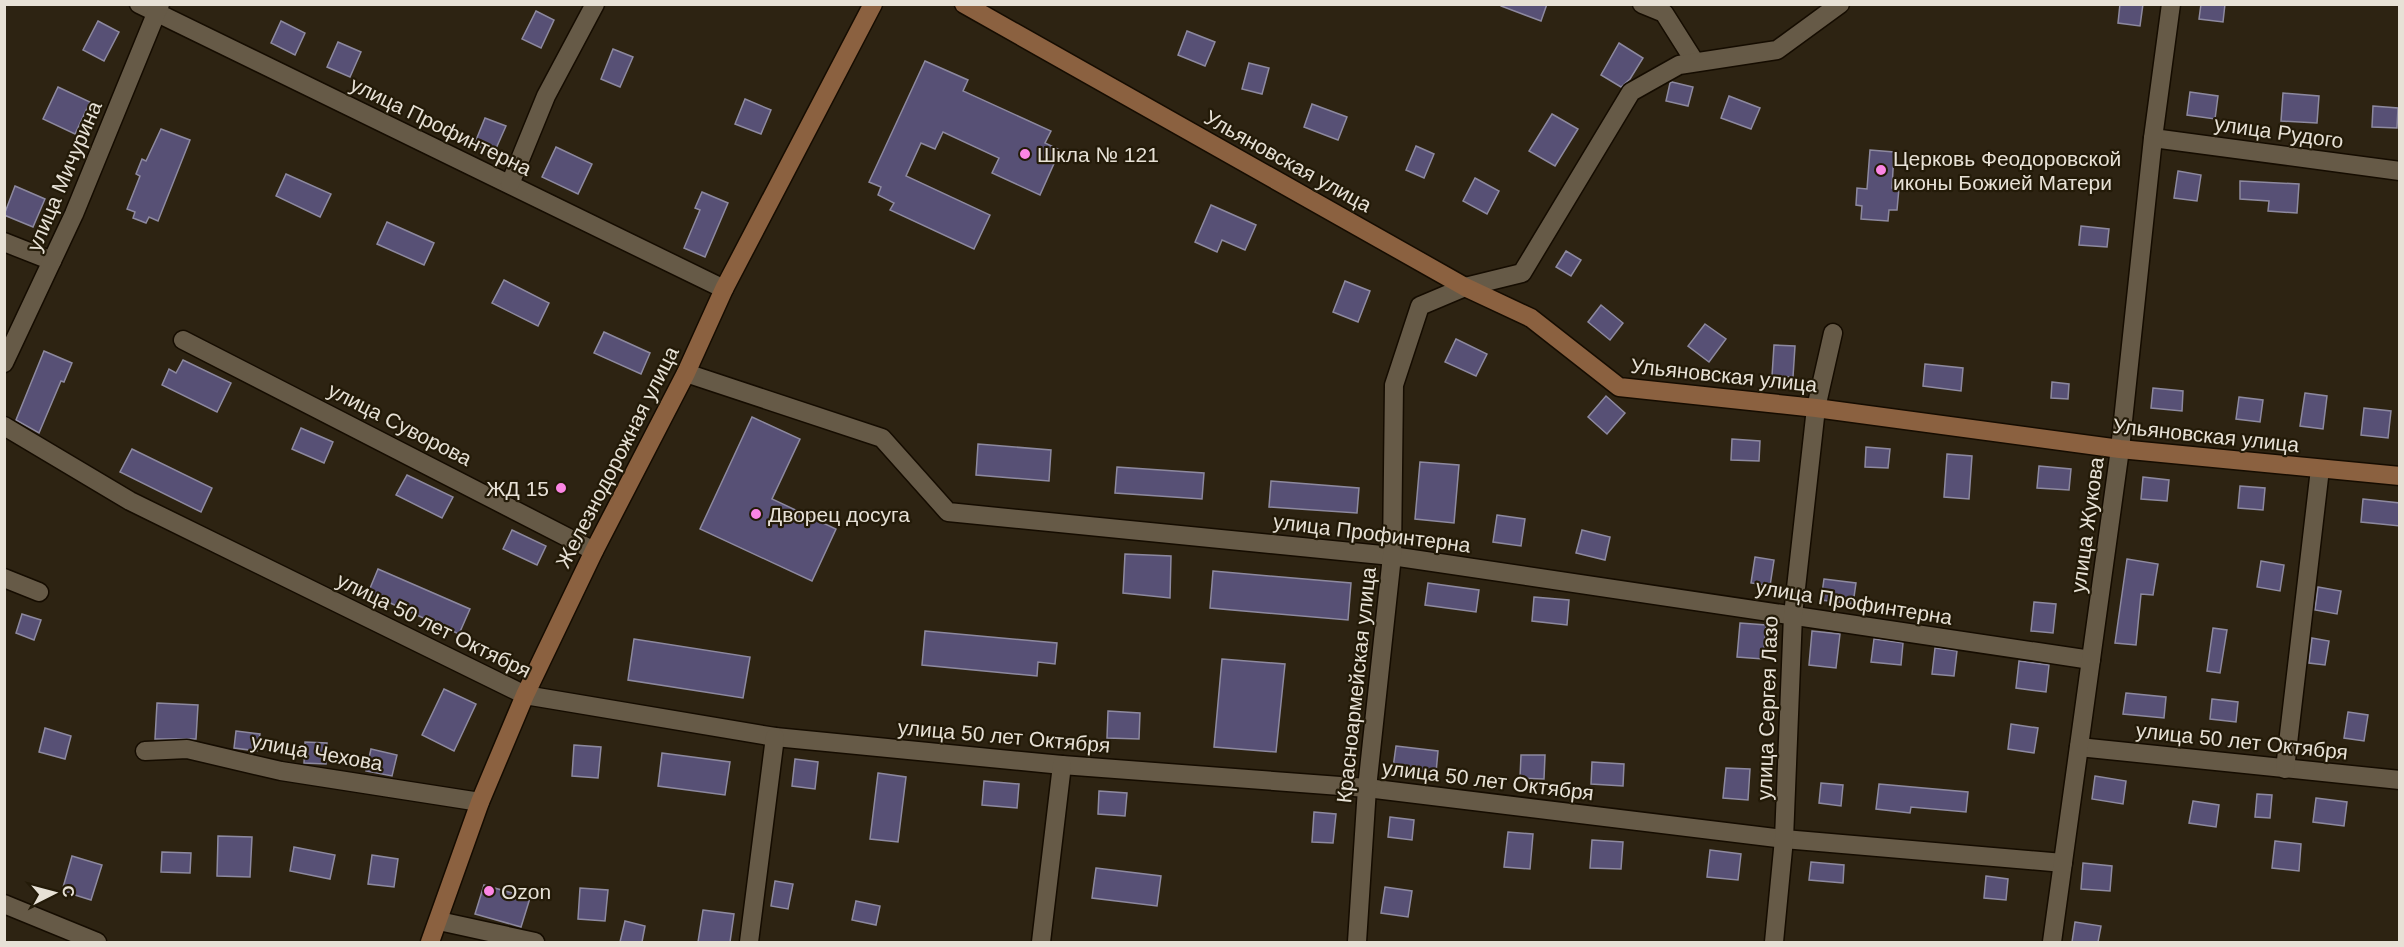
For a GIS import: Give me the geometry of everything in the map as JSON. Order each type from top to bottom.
[{"type":"street","name":"улица Профинтерна","points":[[139,4],[159,9],[724,289]]},
{"type":"street","points":[[510,184],[546,96],[595,4]]},
{"type":"street","name":"Железнодорожная улица","points":[[430,942],[480,802],[525,695],[594,551],[686,373],[724,289],[873,4]]},
{"type":"street","name":"Ульяновская улица","points":[[964,4],[1465,288],[1531,318],[1619,387],[1816,408],[2121,449],[2400,476]]},
{"type":"street","points":[[1641,4],[1664,14],[1687,64],[1777,50],[1840,4]]},
{"type":"street","name":"улица Жукова","points":[[2052,942],[2121,449],[2152,138],[2171,4]]},
{"type":"street","name":"улица Мичурина","points":[[4,363],[52,261],[159,9]]},
{"type":"street","name":"Красноармейская улица","points":[[1358,942],[1367,788],[1392,556],[1394,385],[1420,306],[1465,288],[1522,273],[1631,92],[1687,64]]},
{"type":"street","name":"улица Рудого","points":[[2152,138],[2400,171]]},
{"type":"street","points":[[4,242],[52,261]]},
{"type":"street","name":"улица Сергея Лазо","points":[[1773,942],[1784,839],[1793,615],[1816,408],[1833,333]]},
{"type":"street","name":"улица Суворова","points":[[183,340],[594,551]]},
{"type":"street","name":"улица Профинтерна","points":[[686,373],[882,438],[948,512],[1392,556],[2091,660]]},
{"type":"street","name":"улица 50 лет Октября","points":[[4,426],[130,501],[525,695],[775,737],[1062,765],[1367,788],[1784,839],[2063,862]]},
{"type":"street","points":[[2285,769],[2320,469]]},
{"type":"street","points":[[4,578],[39,592]]},
{"type":"street","points":[[749,942],[775,737]]},
{"type":"street","name":"улица 50 лет Октября","points":[[2079,747],[2400,780]]},
{"type":"street","name":"улица Чехова","points":[[145,750],[187,749],[281,771],[480,802]]},
{"type":"street","points":[[1041,942],[1062,765]]},
{"type":"street","points":[[4,904],[96,942]]},
{"type":"street","points":[[439,921],[535,942]]},
{"type":"building","points":[[1501,4],[1547,4],[1541,21],[1501,6]]},
{"type":"building","points":[[2120,4],[2143,4],[2140,26],[2118,23]]},
{"type":"building","points":[[2201,4],[2225,4],[2223,22],[2199,19]]},
{"type":"building","points":[[536,11],[554,20],[541,48],[522,39]]},
{"type":"building","points":[[98,21],[119,32],[104,61],[83,50]]},
{"type":"building","points":[[281,21],[305,33],[295,55],[271,43]]},
{"type":"building","points":[[1187,31],[1215,42],[1205,66],[1178,55]]},
{"type":"building","points":[[338,42],[361,52],[350,77],[327,67]]},
{"type":"building","points":[[1619,43],[1643,58],[1630,79],[1621,87],[1601,75]]},
{"type":"building","points":[[613,49],[633,57],[620,87],[601,79]]},
{"type":"building","name":"Шкла № 121","points":[[925,61],[968,80],[963,91],[1051,131],[1045,143],[1060,150],[1040,195],[992,173],[999,158],[943,132],[935,149],[921,143],[906,176],[990,215],[974,249],[890,210],[894,203],[878,195],[881,187],[869,182]]},
{"type":"building","points":[[1249,63],[1269,68],[1262,94],[1242,89]]},
{"type":"building","points":[[1672,82],[1693,87],[1688,106],[1666,101]]},
{"type":"building","points":[[58,87],[90,102],[75,134],[43,119]]},
{"type":"building","points":[[2190,92],[2218,96],[2215,119],[2187,115]]},
{"type":"building","points":[[2283,93],[2319,96],[2317,123],[2281,121]]},
{"type":"building","points":[[1729,96],[1760,108],[1751,129],[1721,118]]},
{"type":"building","points":[[745,99],[771,110],[761,134],[735,124]]},
{"type":"building","points":[[1312,104],[1347,117],[1338,140],[1304,127]]},
{"type":"building","points":[[2373,106],[2398,108],[2397,128],[2372,127]]},
{"type":"building","points":[[1552,114],[1578,129],[1555,166],[1529,151]]},
{"type":"building","points":[[485,118],[506,126],[494,153],[474,145]]},
{"type":"building","points":[[161,129],[190,140],[158,221],[149,217],[146,223],[133,218],[135,212],[127,209],[140,176],[136,174],[142,159],[146,161]]},
{"type":"building","points":[[1416,146],[1434,154],[1424,178],[1406,170]]},
{"type":"building","points":[[556,147],[592,164],[578,194],[542,177]]},
{"type":"building","name":"Церковь Феодоровской иконы Божией Матери","points":[[1870,150],[1894,152],[1892,188],[1899,188],[1897,210],[1889,210],[1888,221],[1861,219],[1862,206],[1856,205],[1857,188],[1867,189]]},
{"type":"building","points":[[2178,171],[2201,175],[2197,201],[2174,198]]},
{"type":"building","points":[[286,174],[331,194],[320,217],[276,196]]},
{"type":"building","points":[[1475,178],[1499,191],[1487,214],[1463,201]]},
{"type":"building","points":[[2240,181],[2299,184],[2297,213],[2268,211],[2269,201],[2240,199]]},
{"type":"building","points":[[15,186],[45,199],[33,227],[4,215]]},
{"type":"building","points":[[702,192],[728,203],[705,257],[684,248],[700,210],[695,208]]},
{"type":"building","points":[[1211,205],[1256,225],[1245,250],[1222,240],[1217,252],[1195,242]]},
{"type":"building","points":[[387,222],[434,243],[424,265],[377,244]]},
{"type":"building","points":[[2081,226],[2109,229],[2107,247],[2079,245]]},
{"type":"building","points":[[1566,251],[1581,260],[1571,276],[1556,267]]},
{"type":"building","points":[[504,280],[549,303],[538,326],[492,303]]},
{"type":"building","points":[[1345,281],[1370,291],[1358,322],[1333,312]]},
{"type":"building","points":[[1601,305],[1623,323],[1610,340],[1588,322]]},
{"type":"building","points":[[1705,324],[1726,339],[1709,362],[1688,346]]},
{"type":"building","points":[[604,332],[650,353],[641,374],[594,353]]},
{"type":"building","points":[[1456,339],[1487,354],[1476,376],[1445,362]]},
{"type":"building","points":[[1774,345],[1795,346],[1793,377],[1772,376]]},
{"type":"building","points":[[44,351],[72,363],[64,382],[61,381],[39,433],[16,420]]},
{"type":"building","points":[[183,360],[231,383],[217,412],[162,385],[169,369],[176,373]]},
{"type":"building","points":[[1925,364],[1963,368],[1961,391],[1923,386]]},
{"type":"building","points":[[2052,382],[2069,384],[2068,399],[2051,398]]},
{"type":"building","points":[[2153,388],[2183,391],[2182,411],[2151,408]]},
{"type":"building","points":[[2305,393],[2327,396],[2323,429],[2300,426]]},
{"type":"building","points":[[1606,396],[1625,413],[1607,434],[1588,417]]},
{"type":"building","points":[[2239,397],[2263,400],[2260,422],[2236,419]]},
{"type":"building","points":[[2364,408],[2391,411],[2388,438],[2361,435]]},
{"type":"building","name":"Дворец досуга","points":[[752,417],[800,439],[772,499],[836,529],[812,581],[700,529]]},
{"type":"building","points":[[301,428],[333,442],[324,463],[292,449]]},
{"type":"building","points":[[1732,439],[1760,441],[1759,461],[1731,460]]},
{"type":"building","points":[[978,444],[1051,450],[1049,481],[976,475]]},
{"type":"building","points":[[1866,447],[1890,449],[1888,468],[1865,467]]},
{"type":"building","points":[[132,449],[212,488],[201,512],[120,472]]},
{"type":"building","points":[[1947,454],[1972,456],[1969,499],[1944,497]]},
{"type":"building","points":[[1420,462],[1459,465],[1454,523],[1415,519]]},
{"type":"building","points":[[2039,466],[2071,469],[2069,490],[2037,488]]},
{"type":"building","points":[[1117,467],[1204,473],[1202,499],[1115,493]]},
{"type":"building","points":[[407,475],[453,497],[442,518],[396,495]]},
{"type":"building","points":[[2143,477],[2169,480],[2167,501],[2141,499]]},
{"type":"building","points":[[1271,481],[1359,488],[1357,513],[1269,507]]},
{"type":"building","points":[[2240,486],[2265,488],[2263,510],[2238,508]]},
{"type":"building","points":[[2363,499],[2400,503],[2400,526],[2361,522]]},
{"type":"building","points":[[1497,515],[1525,519],[1521,546],[1493,542]]},
{"type":"building","points":[[512,530],[546,546],[537,565],[503,549]]},
{"type":"building","points":[[1582,530],[1610,537],[1605,560],[1576,553]]},
{"type":"building","points":[[1125,554],[1171,556],[1170,598],[1123,593]]},
{"type":"building","points":[[1755,557],[1774,560],[1770,586],[1751,583]]},
{"type":"building","points":[[2127,559],[2158,564],[2153,595],[2141,594],[2136,645],[2115,643]]},
{"type":"building","points":[[2261,561],[2284,565],[2280,591],[2257,587]]},
{"type":"building","points":[[378,569],[470,609],[459,634],[368,593]]},
{"type":"building","points":[[1213,571],[1351,583],[1348,620],[1210,608]]},
{"type":"building","points":[[1824,579],[1856,583],[1853,604],[1821,600]]},
{"type":"building","points":[[1428,583],[1479,590],[1476,612],[1425,605]]},
{"type":"building","points":[[2318,587],[2341,591],[2337,614],[2315,610]]},
{"type":"building","points":[[1534,597],[1569,600],[1567,625],[1532,621]]},
{"type":"building","points":[[2034,602],[2056,604],[2053,633],[2031,631]]},
{"type":"building","points":[[22,614],[41,620],[34,640],[16,633]]},
{"type":"building","points":[[1740,623],[1766,625],[1763,659],[1737,657]]},
{"type":"building","points":[[2213,628],[2227,630],[2220,673],[2207,671]]},
{"type":"building","points":[[925,631],[1057,643],[1055,664],[1038,662],[1037,676],[922,665]]},
{"type":"building","points":[[1812,631],[1840,634],[1836,668],[1809,665]]},
{"type":"building","points":[[2312,638],[2329,641],[2325,665],[2309,663]]},
{"type":"building","points":[[634,639],[750,657],[743,698],[628,680]]},
{"type":"building","points":[[1874,639],[1903,643],[1901,665],[1871,662]]},
{"type":"building","points":[[1935,648],[1957,651],[1954,676],[1932,674]]},
{"type":"building","points":[[1222,659],[1285,664],[1276,752],[1214,747]]},
{"type":"building","points":[[2019,661],[2049,665],[2046,692],[2016,688]]},
{"type":"building","points":[[444,689],[476,704],[454,751],[422,735]]},
{"type":"building","points":[[2126,693],[2166,697],[2164,718],[2123,714]]},
{"type":"building","points":[[2212,699],[2238,702],[2236,722],[2210,719]]},
{"type":"building","points":[[157,703],[198,705],[196,739],[155,739]]},
{"type":"building","points":[[1108,711],[1140,713],[1139,739],[1107,738]]},
{"type":"building","points":[[2348,712],[2368,715],[2364,741],[2344,738]]},
{"type":"building","points":[[2011,724],[2038,728],[2034,753],[2008,749]]},
{"type":"building","points":[[45,728],[71,736],[65,759],[39,752]]},
{"type":"building","points":[[236,731],[260,734],[257,751],[234,748]]},
{"type":"building","points":[[305,742],[327,743],[326,764],[304,763]]},
{"type":"building","points":[[574,745],[601,747],[598,778],[572,776]]},
{"type":"building","points":[[1396,746],[1438,751],[1436,773],[1393,768]]},
{"type":"building","points":[[371,749],[397,755],[392,776],[366,771]]},
{"type":"building","points":[[662,753],[730,762],[725,795],[658,786]]},
{"type":"building","points":[[1521,755],[1545,755],[1544,779],[1520,778]]},
{"type":"building","points":[[795,759],[818,762],[815,789],[792,786]]},
{"type":"building","points":[[1592,762],[1624,764],[1623,786],[1591,784]]},
{"type":"building","points":[[1726,768],[1750,769],[1748,800],[1723,798]]},
{"type":"building","points":[[878,773],[906,777],[898,842],[870,839]]},
{"type":"building","points":[[2095,776],[2126,781],[2123,804],[2092,799]]},
{"type":"building","points":[[984,781],[1019,784],[1017,808],[982,805]]},
{"type":"building","points":[[1821,783],[1843,785],[1841,806],[1819,803]]},
{"type":"building","points":[[1879,784],[1968,792],[1966,812],[1911,807],[1910,813],[1876,809]]},
{"type":"building","points":[[1099,791],[1127,793],[1125,816],[1098,814]]},
{"type":"building","points":[[2257,794],[2272,795],[2270,818],[2255,817]]},
{"type":"building","points":[[2316,798],[2347,802],[2344,826],[2313,822]]},
{"type":"building","points":[[2193,801],[2219,805],[2216,827],[2189,823]]},
{"type":"building","points":[[1314,812],[1336,814],[1333,843],[1312,842]]},
{"type":"building","points":[[1390,817],[1414,820],[1412,840],[1388,837]]},
{"type":"building","points":[[1508,832],[1533,834],[1530,869],[1504,867]]},
{"type":"building","points":[[218,836],[252,837],[250,877],[217,876]]},
{"type":"building","points":[[1592,840],[1623,842],[1621,869],[1590,868]]},
{"type":"building","points":[[2275,841],[2301,844],[2299,871],[2272,868]]},
{"type":"building","points":[[294,847],[335,855],[330,879],[290,871]]},
{"type":"building","points":[[1710,850],[1741,854],[1738,880],[1707,877]]},
{"type":"building","points":[[162,852],[191,853],[190,873],[161,872]]},
{"type":"building","points":[[372,855],[398,859],[394,887],[368,884]]},
{"type":"building","points":[[72,856],[102,865],[91,900],[62,891]]},
{"type":"building","points":[[1811,862],[1844,865],[1843,883],[1809,880]]},
{"type":"building","points":[[2083,863],[2112,866],[2110,891],[2081,889]]},
{"type":"building","points":[[1096,868],[1161,876],[1157,906],[1092,898]]},
{"type":"building","points":[[1986,876],[2008,879],[2006,900],[1984,898]]},
{"type":"building","points":[[775,881],[793,884],[788,909],[771,906]]},
{"type":"building","points":[[484,885],[530,898],[521,927],[475,914]]},
{"type":"building","points":[[1385,887],[1412,891],[1408,917],[1381,913]]},
{"type":"building","points":[[580,888],[608,890],[605,921],[578,919]]},
{"type":"building","points":[[856,901],[880,906],[876,925],[852,920]]},
{"type":"building","points":[[703,910],[734,914],[730,942],[698,942]]},
{"type":"building","points":[[625,921],[645,926],[642,942],[620,942]]},
{"type":"building","points":[[2075,922],[2101,926],[2098,942],[2072,942]]},
{"type":"place","name":"Шкла № 121","points":[[1025,154]]},
{"type":"place","name":"Церковь Феодоровской иконы Божией Матери","points":[[1881,170]]},
{"type":"place","name":"ЖД 15","points":[[561,488]]},
{"type":"place","name":"Дворец досуга","points":[[756,514]]},
{"type":"place","name":"Ozon","points":[[489,891]]}]
